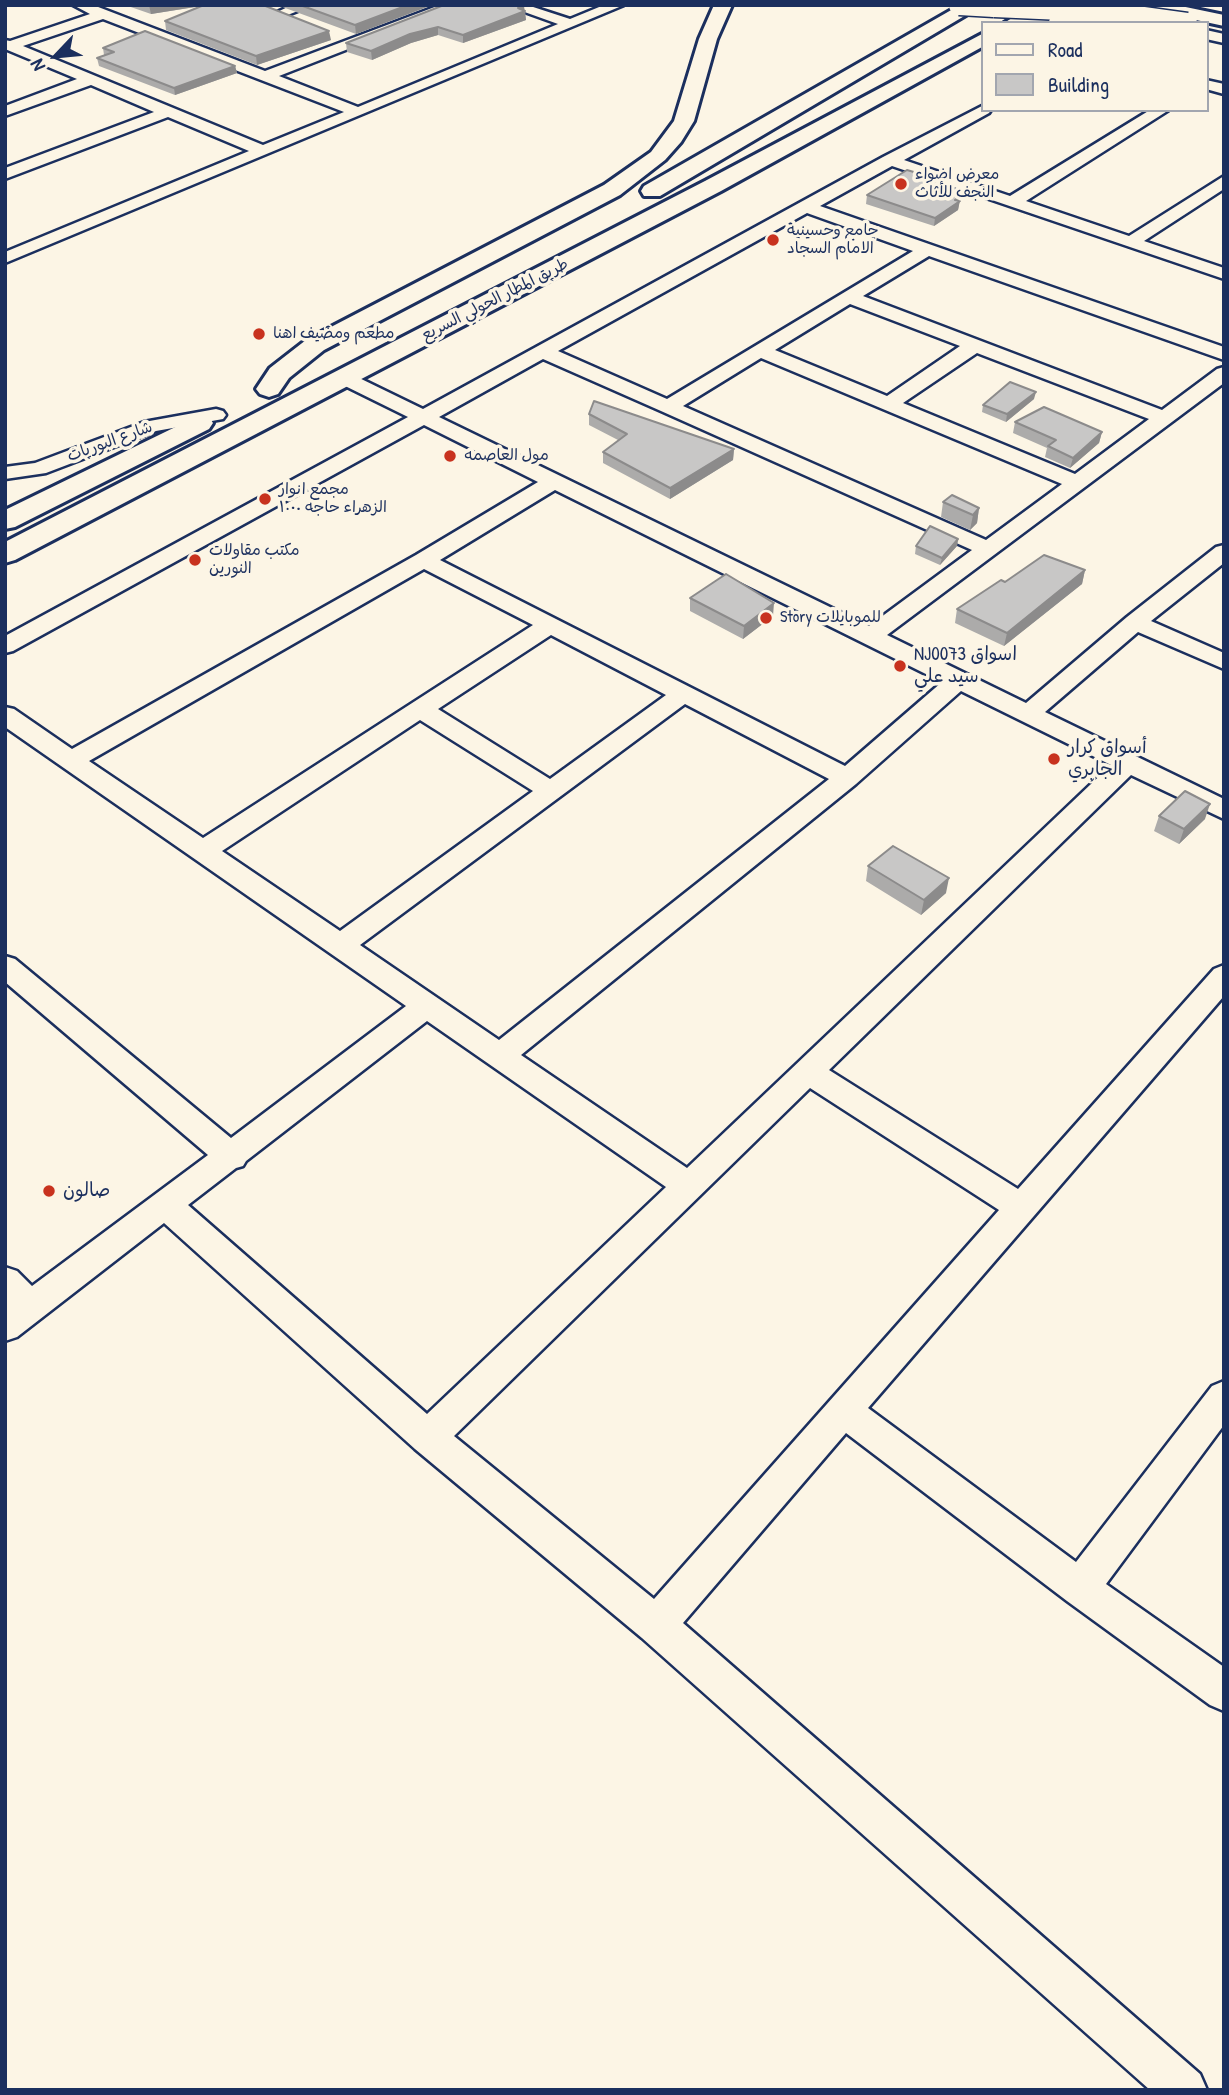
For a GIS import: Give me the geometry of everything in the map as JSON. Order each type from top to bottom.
[{"type":"main road","points":[[243,402],[315,345],[602,195],[638,173],[674,138],[684,121],[708,39],[723,5]]},
{"type":"main road","points":[[959,5],[1107,12],[1172,21]]},
{"type":"main road","points":[[984,6],[1015,5]]},
{"type":"main road","points":[[1017,21],[1047,5]]},
{"type":"main road","points":[[1064,21],[1106,5]]},
{"type":"main road","points":[[1151,5],[1168,17]]},
{"type":"main road","points":[[1207,5],[1224,11]]},
{"type":"main road","name":"طريق المطار الحولي السريع","points":[[5,522],[550,249],[984,6]]},
{"type":"main road","points":[[1047,21],[1102,13],[1224,21]]},
{"type":"main road","name":"طريق المطار الحولي السريع","points":[[5,554],[737,174],[981,41]]},
{"type":"main road","points":[[469,313],[508,311],[546,297],[981,59]]},
{"type":"street","points":[[80,5],[358,112]]},
{"type":"street","points":[[305,24],[274,12],[306,5]]},
{"type":"street","points":[[266,76],[454,5]]},
{"type":"street","points":[[512,5],[570,24]]},
{"type":"street","points":[[5,258],[617,5]]},
{"type":"street","points":[[8,45],[104,14]]},
{"type":"street","points":[[331,33],[356,42]]},
{"type":"street","points":[[8,45],[165,113],[263,151]]},
{"type":"street","points":[[5,111],[90,80]]},
{"type":"street","points":[[5,646],[981,111]]},
{"type":"street","points":[[1012,202],[1158,112]]},
{"type":"street","points":[[5,174],[165,113]]},
{"type":"street","points":[[889,160],[1224,274]]},
{"type":"street","points":[[1131,242],[1224,181]]},
{"type":"street","points":[[806,207],[1224,354]]},
{"type":"street","points":[[668,407],[928,249]]},
{"type":"street","points":[[849,297],[1165,418]]},
{"type":"street","points":[[889,404],[975,345]]},
{"type":"street","points":[[760,351],[1078,482]]},
{"type":"street","points":[[544,352],[989,549]]},
{"type":"street","points":[[871,636],[1224,373]]},
{"type":"street","points":[[344,378],[1224,810]]},
{"type":"street","points":[[1199,392],[1224,402]]},
{"type":"street","name":"شارع البوريات","points":[[5,473],[39,469],[151,426],[243,402]]},
{"type":"street","points":[[73,759],[424,560],[554,481]]},
{"type":"street","points":[[1028,714],[1135,622],[1224,552]]},
{"type":"street","points":[[424,560],[847,778]]},
{"type":"street","points":[[1135,622],[1224,662]]},
{"type":"street","points":[[204,850],[548,625]]},
{"type":"street","points":[[500,1055],[847,778],[959,680]]},
{"type":"street","points":[[341,945],[683,694]]},
{"type":"street","points":[[420,709],[551,791]]},
{"type":"street","points":[[5,715],[73,759],[690,1187]]},
{"type":"street","points":[[428,1437],[1128,763]]},
{"type":"street","points":[[5,966],[232,1157]]},
{"type":"street","points":[[656,1625],[1021,1208],[1221,985]]},
{"type":"street","points":[[5,1281],[18,1316],[232,1157],[428,1005]]},
{"type":"street","points":[[808,1072],[1021,1208]]},
{"type":"street","points":[[166,1205],[428,1437],[656,1625],[1184,2090]]},
{"type":"street","points":[[1080,1588],[1224,1396]]},
{"type":"street","points":[[843,1410],[1080,1588],[1224,1691]]},
{"type":"building","points":[[204,5],[263,5],[329,31],[256,56],[165,21]]},
{"type":"building","points":[[300,5],[408,5],[355,25]]},
{"type":"building","points":[[444,5],[522,5],[524,6],[518,8],[525,11],[463,35],[438,27],[410,34],[371,51],[346,43]]},
{"type":"building","points":[[145,31],[235,66],[174,88],[97,58],[114,52],[103,48]]},
{"type":"building","points":[[907,170],[941,180],[933,186],[961,195],[955,200],[960,201],[935,218],[867,195]]},
{"type":"building","points":[[1010,382],[1036,392],[1007,414],[983,405]]},
{"type":"building","points":[[594,401],[734,449],[670,488],[603,452],[627,434],[589,414]]},
{"type":"building","points":[[1044,407],[1102,432],[1073,458],[1048,446],[1056,440],[1015,422]]},
{"type":"building","points":[[952,495],[979,508],[973,515],[943,502]]},
{"type":"building","points":[[930,526],[958,539],[942,558],[916,546]]},
{"type":"building","points":[[1044,555],[1085,570],[1007,633],[957,609],[1001,580],[1005,582]]},
{"type":"building","points":[[726,574],[774,603],[744,626],[690,598]]},
{"type":"building","points":[[1185,791],[1210,804],[1184,829],[1159,816]]},
{"type":"building","points":[[893,846],[949,878],[924,900],[868,866]]},
{"type":"place","name":"معرض اضواء النجف للأثاث","points":[[901,184]]},
{"type":"place","name":"جامع وحسينية الامام السجاد","points":[[773,240]]},
{"type":"place","name":"مطعم ومضيف اهنا","points":[[259,334]]},
{"type":"place","name":"مول العاصمه","points":[[450,456]]},
{"type":"place","name":"مجمع انوار الزهراء حاجه ١٠٠٠","points":[[265,499]]},
{"type":"place","name":"مكتب مقاولات النورين","points":[[195,560]]},
{"type":"place","name":"Story للموبايلات","points":[[766,618]]},
{"type":"place","name":"NJ0073 اسواق سيد علي","points":[[900,666]]},
{"type":"place","name":"أسواق كرار الجابري","points":[[1054,759]]},
{"type":"place","name":"صالون","points":[[49,1191]]}]
